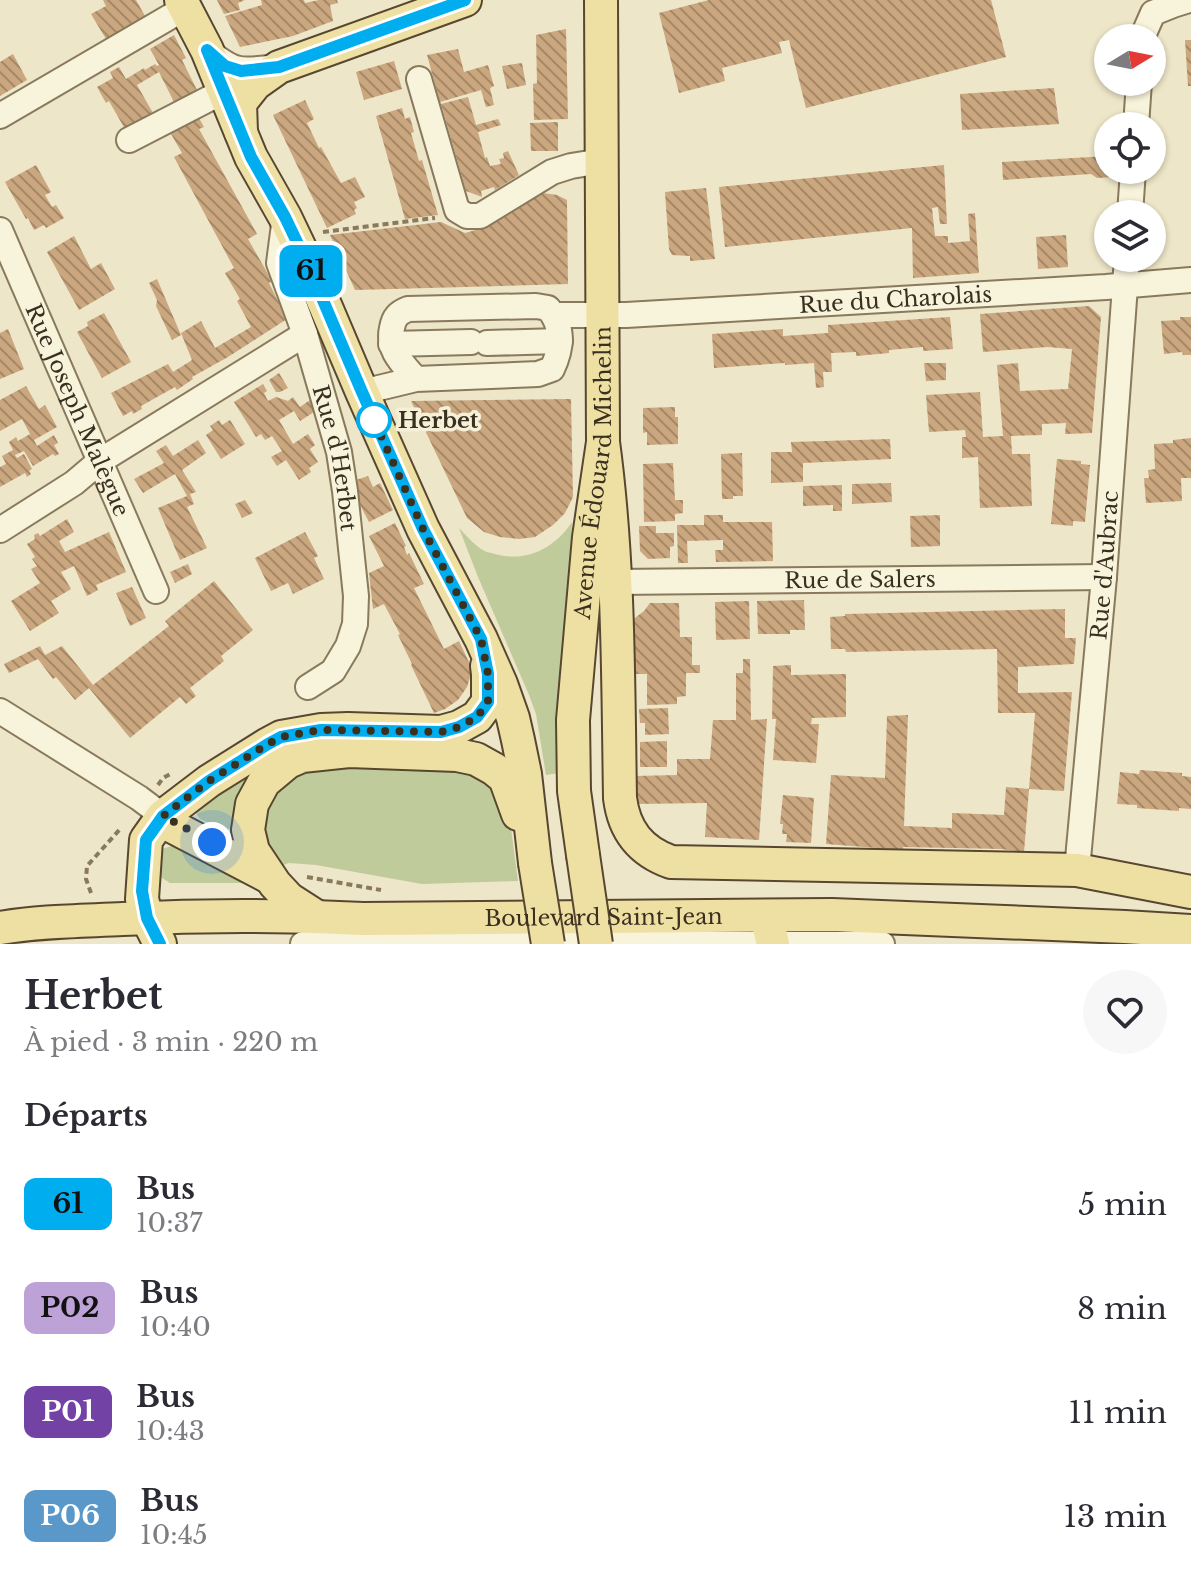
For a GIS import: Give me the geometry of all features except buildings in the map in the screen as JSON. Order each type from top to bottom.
[{"type":"main road","points":[[241,132],[240,103],[255,84],[279,67],[465,0]]},
{"type":"main road","name":"Avenue Édouard Michelin","points":[[596,944],[574,791],[573,720],[589,537],[603,442],[601,0]]},
{"type":"main road","points":[[183,4],[207,50],[251,157],[308,265],[423,529],[501,684],[513,718],[525,774],[548,944]]},
{"type":"main road","points":[[603,442],[611,499],[616,582],[622,816],[631,832],[649,851],[671,862],[1077,870],[1191,892]]},
{"type":"main road","points":[[156,937],[142,899],[146,840],[161,818],[209,781],[281,737],[321,730],[441,732],[477,717],[488,702],[488,674],[481,639]]},
{"type":"main road","points":[[310,930],[253,851],[248,830],[252,804],[264,782],[288,762],[302,756],[349,751],[457,755],[476,759],[505,778],[535,863]]},
{"type":"main road","points":[[161,818],[267,873]]},
{"type":"main road","name":"Boulevard Saint-Jean","points":[[8,927],[156,937],[310,930],[378,919],[770,934],[832,915],[1191,931]]},
{"type":"street","points":[[1148,24],[1153,13],[1189,0]]},
{"type":"street","points":[[0,116],[183,4]]},
{"type":"street","points":[[207,50],[225,66],[241,71],[279,67]]},
{"type":"street","points":[[419,79],[457,210],[467,216],[480,216],[552,172],[602,161]]},
{"type":"street","points":[[129,140],[224,91]]},
{"type":"street","name":"Rue d'Herbet","points":[[285,217],[279,263],[305,334],[339,452],[356,596],[355,624],[348,646],[333,671],[308,687]]},
{"type":"street","name":"Rue Joseph Malègue","points":[[0,230],[156,591]]},
{"type":"street","name":"Rue d'Aubrac","points":[[1077,870],[1104,577],[1126,272]]},
{"type":"street","name":"Rue du Charolais","points":[[391,344],[393,322],[397,314],[408,309],[536,306],[548,308],[554,315],[601,315],[1191,280]]},
{"type":"street","points":[[362,392],[416,379],[538,374],[552,369],[560,341],[554,315]]},
{"type":"street","points":[[0,530],[74,483],[100,461],[305,334]]},
{"type":"street","points":[[416,379],[397,358],[391,344],[560,341]]},
{"type":"street","name":"Rue de Salers","points":[[616,582],[1104,577]]},
{"type":"street","points":[[0,711],[139,798],[161,818]]},
{"type":"street","points":[[770,934],[882,944]]},
{"type":"street","points":[[156,937],[171,944]]},
{"type":"path","points":[[323,232],[444,217],[457,210]]},
{"type":"green space","points":[[572,522],[558,700],[559,773],[546,775],[536,714],[459,528],[484,551],[518,556],[529,555],[548,546]]},
{"type":"green space","points":[[313,766],[479,771],[494,785],[510,821],[518,881],[422,884],[316,865],[289,863],[278,867],[259,827],[267,799],[282,778]]},
{"type":"green space","points":[[248,773],[231,828],[225,830],[200,819],[197,808]]},
{"type":"green space","points":[[175,845],[249,883],[170,883],[159,876],[156,863],[162,849]]},
{"type":"bus line","name":"61","points":[[160,944],[147,918],[142,899],[146,840],[163,816],[209,781],[281,737],[348,729],[441,732],[477,717],[488,702],[488,674],[481,639],[423,529],[308,265],[251,157],[207,50],[225,66],[241,71],[279,67],[465,0]]},
{"type":"place","name":"Herbet","points":[[374,420]]},
{"type":"route","points":[[212,842],[163,816],[209,781],[281,737],[348,729],[441,732],[477,717],[488,702],[488,674],[481,639],[423,529],[374,420]]}]
